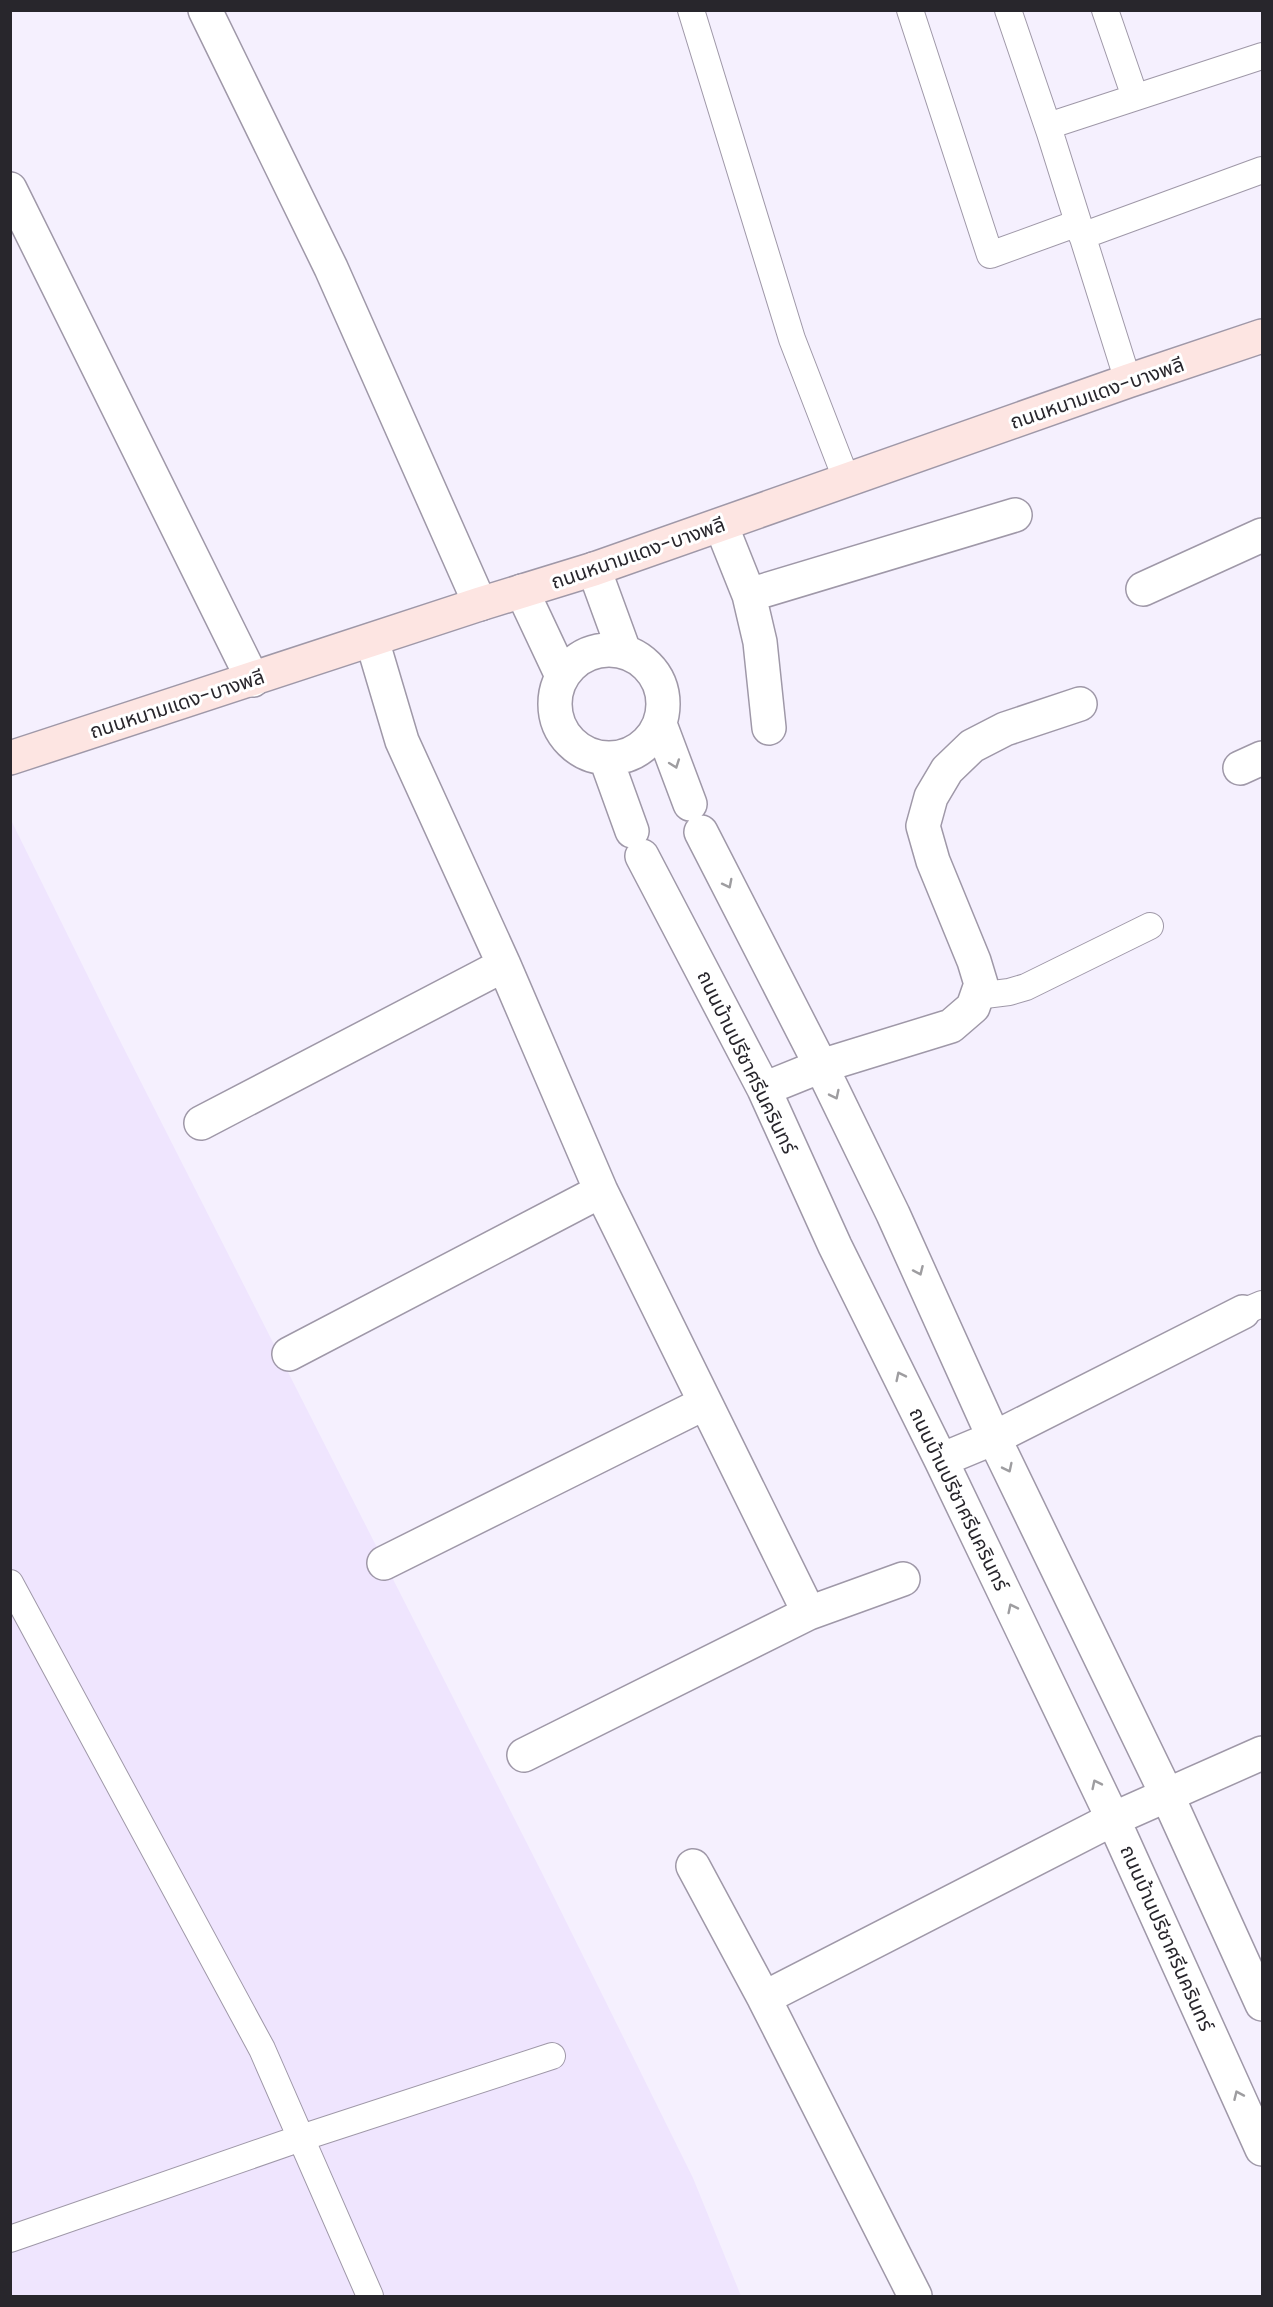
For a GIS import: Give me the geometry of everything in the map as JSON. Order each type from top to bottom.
[{"type":"main road","name":"ถนนหนามแดง-บางพลี","points":[[10,758],[480,604],[594,569],[1128,381],[1263,336]]},
{"type":"street","points":[[204,10],[331,268],[480,604]]},
{"type":"street","points":[[10,189],[253,680]]},
{"type":"street","points":[[749,595],[1015,514]]},
{"type":"street","points":[[721,525],[749,595],[760,642],[769,728]]},
{"type":"street","points":[[1143,589],[1263,535]]},
{"type":"street","points":[[594,569],[624,651]]},
{"type":"street","points":[[522,591],[562,676]]},
{"type":"street","points":[[372,640],[402,741],[504,965],[601,1191],[809,1613]]},
{"type":"street","points":[[596,651],[624,651],[641,660],[654,672],[662,688],[664,706],[660,724],[651,740],[637,752],[620,758],[606,759],[584,753],[570,743],[560,728],[555,711],[556,693],[562,676],[583,656],[596,651]]},
{"type":"street","points":[[764,1089],[821,1066],[951,1026],[973,1007],[981,984],[974,961],[933,861],[923,826],[931,797],[947,770],[972,746],[1005,729],[1080,704]]},
{"type":"street","points":[[660,724],[695,818],[893,1214],[994,1438],[1167,1795],[1263,2004]]},
{"type":"street","name":"ถนนบ้านปรีชาศรีนครินทร์","points":[[606,759],[637,844],[764,1089],[835,1246],[941,1460],[1113,1819],[1263,2149]]},
{"type":"street","points":[[201,1123],[504,965]]},
{"type":"street","points":[[289,1354],[601,1191]]},
{"type":"street","points":[[941,1460],[994,1438],[1253,1308]]},
{"type":"street","points":[[384,1563],[705,1402]]},
{"type":"street","points":[[524,1755],[809,1613],[903,1579]]},
{"type":"street","points":[[764,1998],[1113,1819],[1263,1753]]},
{"type":"street","points":[[693,1866],[764,1998],[915,2296]]},
{"type":"lane","points":[[691,10],[792,339],[847,481]]},
{"type":"lane","points":[[910,10],[990,255],[1080,229],[1263,170]]},
{"type":"lane","points":[[1008,10],[1048,126],[1128,381]]},
{"type":"lane","points":[[1106,10],[1135,97]]},
{"type":"lane","points":[[1048,126],[1263,56]]},
{"type":"lane","points":[[977,996],[1009,992],[1026,987],[1150,926]]},
{"type":"lane","points":[[10,1583],[262,2049],[370,2296]]},
{"type":"lane","points":[[10,2239],[301,2138],[552,2056]]},
{"type":"shaded area","points":[[10,818],[112,1025],[541,1871],[693,2178],[741,2296],[11,2296]]}]
